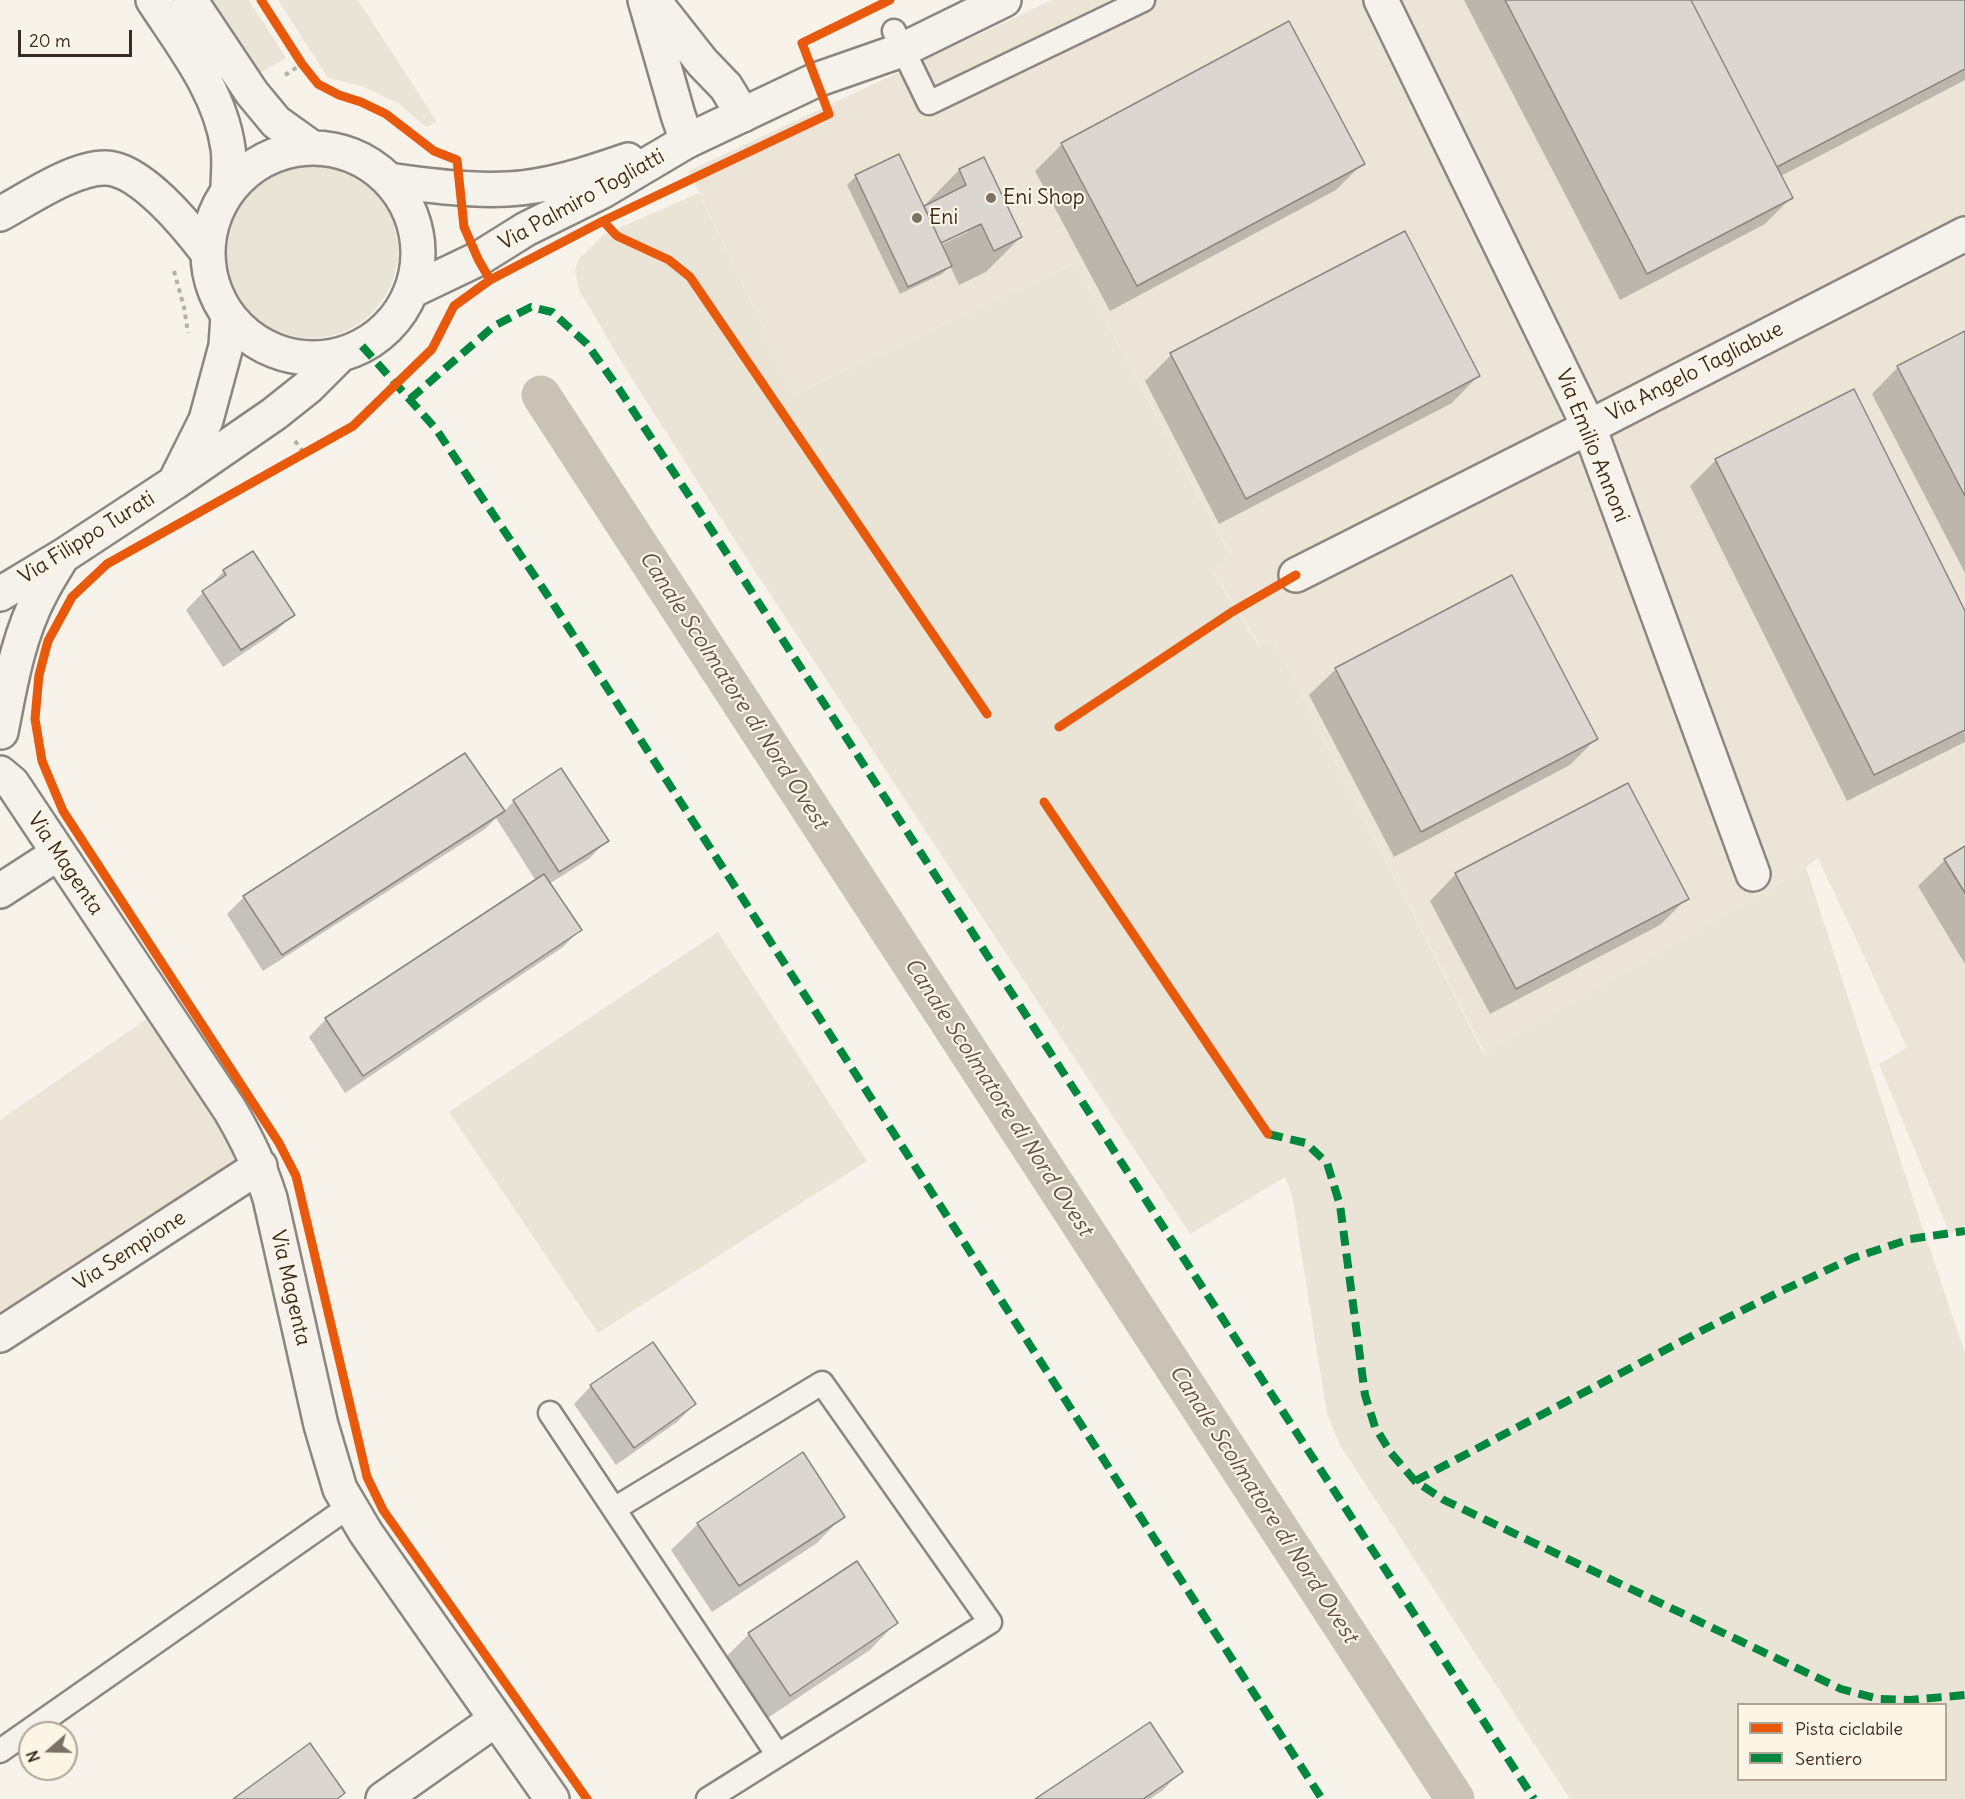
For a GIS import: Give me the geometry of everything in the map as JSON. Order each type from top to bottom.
[{"type":"street","points":[[153,0],[204,79],[219,112],[228,150],[228,190]]},
{"type":"street","points":[[190,0],[252,93],[276,123],[311,147]]},
{"type":"street","points":[[645,0],[687,141]]},
{"type":"street","points":[[653,0],[702,62],[726,87],[743,115]]},
{"type":"street","name":"Via Palmiro Togliatti","points":[[898,40],[957,0]]},
{"type":"street","name":"Via Palmiro Togliatti","points":[[411,291],[478,259],[526,229],[601,192],[687,141],[898,40],[1004,0]]},
{"type":"street","name":"Via Emilio Annoni","points":[[1381,0],[1589,427],[1753,874]]},
{"type":"street","name":"Via Palmiro Togliatti","points":[[389,180],[459,188],[509,189],[550,183],[592,172],[687,141]]},
{"type":"street","points":[[311,147],[331,148],[351,154],[366,162],[389,180],[410,212],[416,231],[418,262],[411,291],[401,311],[385,330],[362,346],[340,355],[312,358],[276,352],[239,329],[216,295],[209,271],[207,252],[209,229],[215,211],[228,190],[241,176],[258,162],[289,150],[311,147]]},
{"type":"street","points":[[0,214],[63,179],[94,169],[107,168],[120,171],[136,180],[175,212],[207,252]]},
{"type":"street","name":"Via Angelo Tagliabue","points":[[1296,575],[1965,234]]},
{"type":"street","name":"Via Filippo Turati","points":[[174,483],[206,420],[226,346],[228,315]]},
{"type":"street","name":"Via Filippo Turati","points":[[0,594],[174,483],[274,414],[308,387],[340,355]]},
{"type":"street","name":"Via Magenta","points":[[1,732],[13,669],[28,624],[40,595],[63,555]]},
{"type":"street","name":"Via Magenta","points":[[0,726],[6,778],[230,1110],[260,1166],[321,1425],[340,1489],[366,1533],[552,1799]]},
{"type":"street","points":[[0,891],[57,854]]},
{"type":"street","name":"Via Sempione","points":[[0,1335],[260,1166]]},
{"type":"street","points":[[383,1799],[495,1720]]},
{"type":"lane","points":[[898,40],[929,103],[1143,0]]},
{"type":"lane","points":[[614,1509],[822,1383],[990,1622],[708,1799]]},
{"type":"lane","points":[[550,1413],[777,1755]]},
{"type":"lane","points":[[0,1752],[350,1506]]},
{"type":"path","points":[[296,55],[308,71]]},
{"type":"path","points":[[614,216],[603,221],[617,236],[669,260],[690,277],[987,714]]},
{"type":"path","points":[[294,459],[314,448]]},
{"type":"path","points":[[1059,727],[1232,612],[1296,575]]},
{"type":"path","points":[[1044,802],[1268,1134]]},
{"type":"shaded area","points":[[209,0],[249,0],[286,58],[256,75]]},
{"type":"shaded area","points":[[278,0],[358,0],[437,122],[426,127],[398,103],[362,86],[328,78]]},
{"type":"shaded area","points":[[1052,0],[1965,0],[1965,1225],[1950,1234],[1879,1064],[1907,1048],[1818,858],[1485,1054],[1274,640],[1261,647],[1211,568],[1231,555],[1075,263],[795,394],[689,171]]},
{"type":"shaded area","points":[[311,164],[344,171],[359,179],[372,190],[383,203],[391,218],[398,251],[391,284],[383,299],[372,312],[359,323],[344,331],[311,338],[278,331],[263,323],[250,312],[239,299],[231,284],[224,251],[231,218],[239,203],[250,190],[263,179],[278,171]]},
{"type":"shaded area","points":[[699,193],[795,394],[1075,263],[1231,556],[1211,569],[1260,647],[1274,640],[1484,1054],[1806,867],[1965,1353],[1965,1799],[1570,1799],[1340,1445],[1327,1414],[1292,1195],[1285,1177],[1190,1234],[734,539],[622,363],[578,288],[575,270],[579,259],[603,235]]},
{"type":"shaded area","points":[[718,932],[867,1161],[598,1333],[449,1112]]},
{"type":"shaded area","points":[[154,1014],[241,1148],[234,1172],[0,1325],[0,1120]]},
{"type":"building","points":[[1505,0],[1691,0],[1793,198],[1647,274]]},
{"type":"building","points":[[1691,0],[1965,0],[1965,69],[1777,167]]},
{"type":"building","points":[[1289,21],[1365,164],[1137,286],[1061,143]]},
{"type":"building","points":[[899,154],[952,266],[908,287],[855,175]]},
{"type":"building","points":[[984,157],[1022,237],[994,251],[981,224],[941,243],[924,206],[966,185],[959,169]]},
{"type":"building","points":[[1405,231],[1480,376],[1246,499],[1170,353]]},
{"type":"building","points":[[1965,331],[1965,496],[1897,366]]},
{"type":"building","points":[[1854,389],[1965,611],[1965,730],[1874,775],[1715,459]]},
{"type":"building","points":[[253,551],[295,615],[241,650],[202,591],[226,575],[223,570]]},
{"type":"building","points":[[1512,575],[1598,739],[1421,832],[1335,668]]},
{"type":"building","points":[[465,753],[505,811],[282,955],[243,896]]},
{"type":"building","points":[[561,768],[609,841],[559,872],[513,800]]},
{"type":"building","points":[[1628,783],[1689,899],[1516,989],[1455,873]]},
{"type":"building","points":[[1965,846],[1965,893],[1944,859]]},
{"type":"building","points":[[544,874],[582,930],[363,1076],[325,1018]]},
{"type":"building","points":[[653,1342],[696,1404],[634,1448],[590,1385]]},
{"type":"building","points":[[803,1452],[845,1517],[739,1586],[697,1523]]},
{"type":"building","points":[[857,1561],[898,1623],[790,1696],[748,1633]]},
{"type":"building","points":[[1150,1722],[1183,1772],[1143,1799],[1035,1799]]},
{"type":"building","points":[[310,1743],[345,1793],[337,1799],[233,1799]]},
{"type":"waterway","name":"Canale Scolmatore di Nord Ovest","points":[[541,395],[1455,1799]]},
{"type":"marked path","points":[[410,399],[494,326],[531,307],[552,312],[587,344],[709,526],[1534,1799]]},
{"type":"marked path","points":[[362,346],[436,429],[550,599],[1322,1799]]},
{"type":"marked path","points":[[1268,1134],[1306,1143],[1327,1163],[1340,1205],[1365,1395],[1375,1427],[1391,1453],[1415,1481],[1444,1500],[1841,1689],[1879,1699],[1910,1700],[1965,1695]]},
{"type":"marked path","points":[[1415,1481],[1703,1330],[1853,1258],[1910,1239],[1965,1231]]},
{"type":"cycle path","points":[[261,0],[302,64],[318,84],[386,114],[434,151],[457,160],[464,227],[490,280]]},
{"type":"cycle path","points":[[587,1799],[383,1510],[367,1477],[296,1176],[279,1143],[63,811],[42,761],[35,719],[39,675],[48,641],[72,597],[107,564],[353,426],[432,349],[454,306],[490,280],[603,221],[829,114],[802,43],[890,0]]},
{"type":"cycle path","points":[[603,221],[617,236],[669,260],[690,277],[987,714]]},
{"type":"cycle path","points":[[1059,727],[1232,612],[1296,575]]},
{"type":"cycle path","points":[[1044,802],[1268,1134]]},
{"type":"place","name":"Eni Shop","points":[[991,198]]},
{"type":"place","name":"Eni","points":[[917,218]]}]
